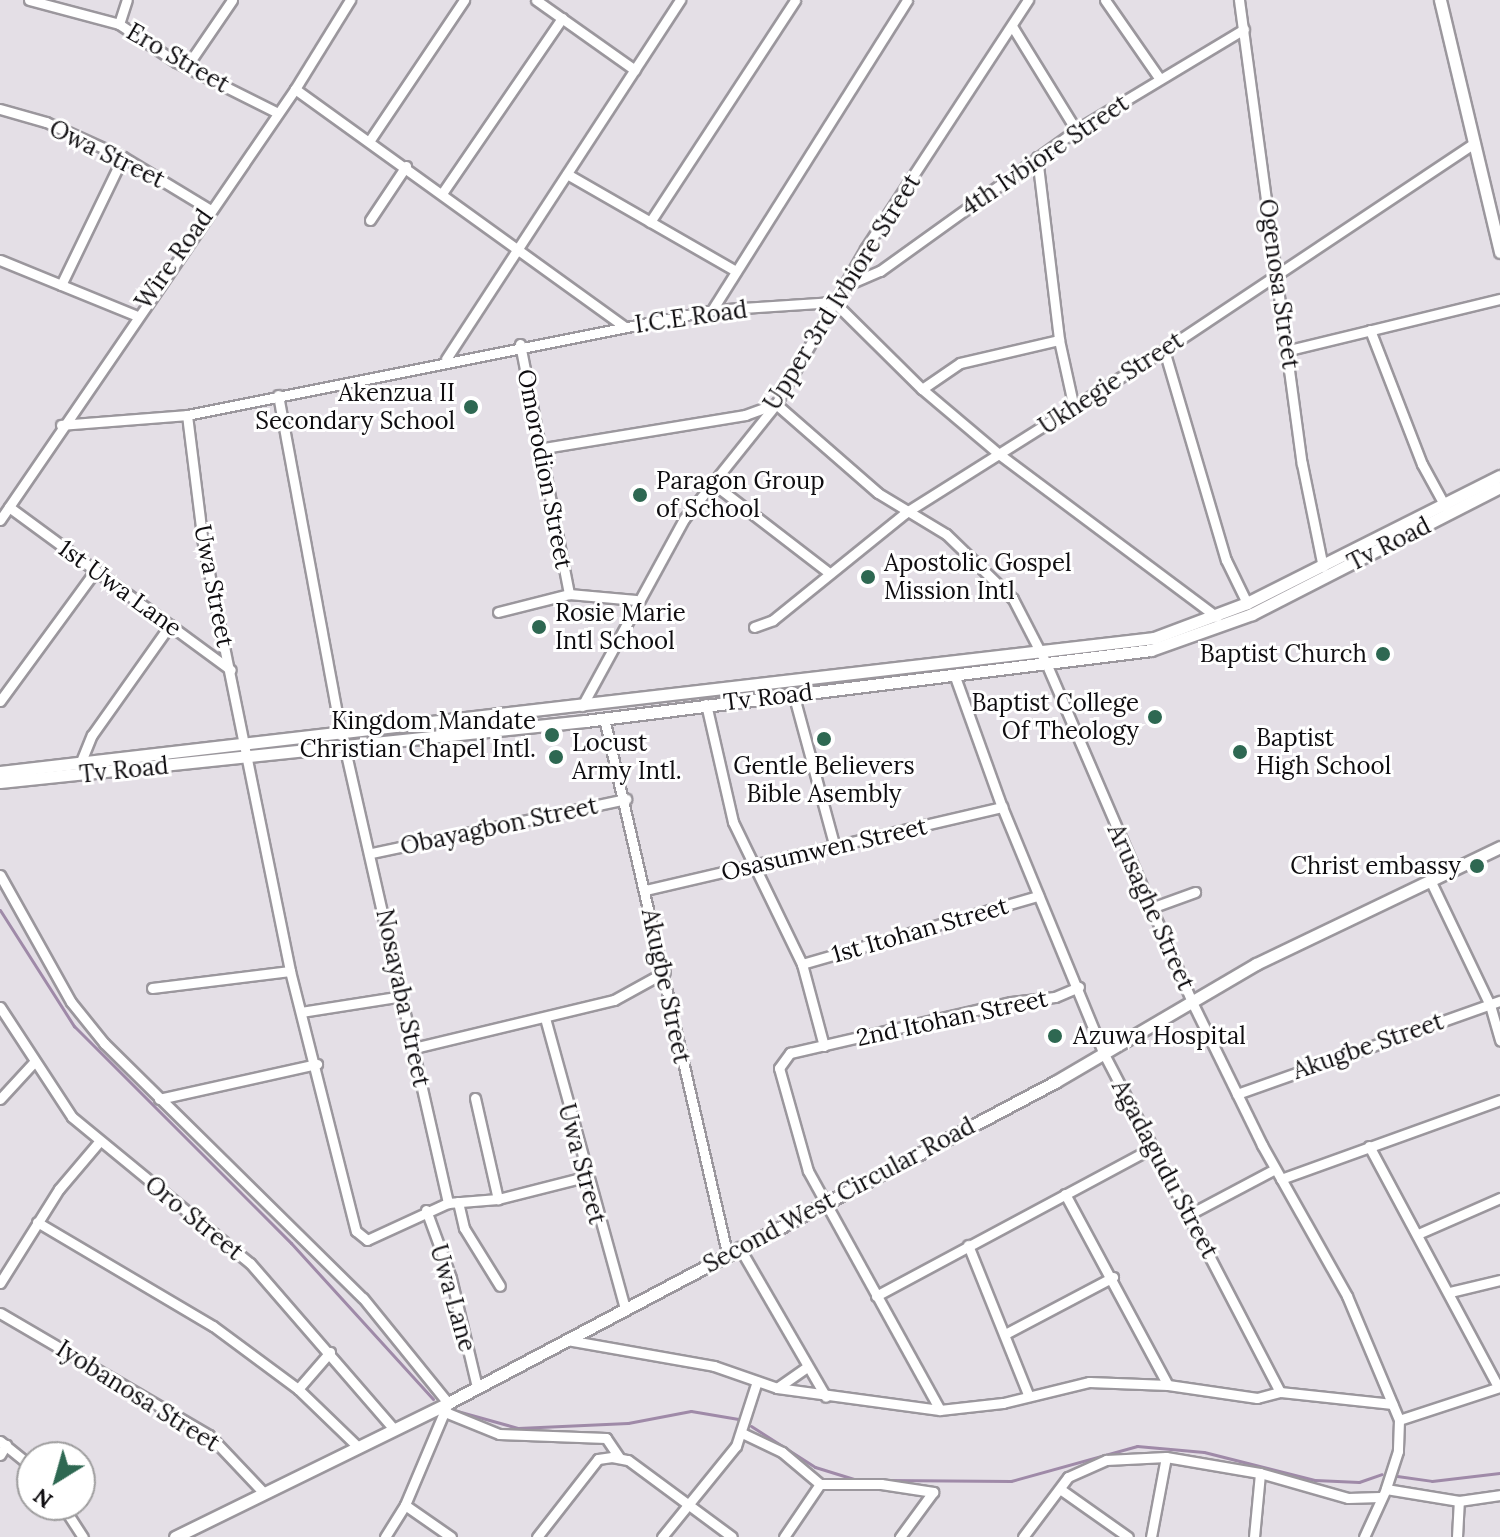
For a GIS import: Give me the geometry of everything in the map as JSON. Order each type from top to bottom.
[{"type":"street","name":"Ero Street","points":[[29,0],[119,24],[187,66],[278,113]]},
{"type":"street","points":[[119,24],[127,0]]},
{"type":"street","points":[[187,66],[232,0]]},
{"type":"street","name":"Wire Road","points":[[0,520],[135,315],[295,89],[350,0]]},
{"type":"street","points":[[370,140],[464,0]]},
{"type":"street","points":[[536,0],[635,70]]},
{"type":"street","points":[[446,359],[680,0]]},
{"type":"street","points":[[650,222],[795,0]]},
{"type":"street","points":[[712,310],[907,0]]},
{"type":"street","name":"Upper 3rd Ivbiore Street","points":[[582,706],[636,600],[711,482],[776,404],[834,302],[849,284],[865,249],[1028,0]]},
{"type":"street","points":[[1105,0],[1160,79]]},
{"type":"street","name":"Ogenosa Street","points":[[1239,0],[1289,350],[1302,464],[1323,567]]},
{"type":"street","points":[[1440,0],[1500,252]]},
{"type":"street","points":[[443,192],[562,18]]},
{"type":"street","points":[[1012,26],[1076,130]]},
{"type":"street","name":"4th Ivbiore Street","points":[[849,284],[880,271],[1076,130],[1244,29]]},
{"type":"street","points":[[295,89],[443,192],[625,327]]},
{"type":"street","name":"Owa Street","points":[[0,109],[46,122],[123,157],[209,209]]},
{"type":"street","name":"Ukhegie Street","points":[[754,627],[773,620],[828,572],[905,513],[1164,350],[1276,272],[1474,143]]},
{"type":"street","points":[[61,285],[123,157]]},
{"type":"street","points":[[1037,157],[1059,340],[1074,408]]},
{"type":"street","points":[[370,220],[406,166]]},
{"type":"street","points":[[567,174],[736,271]]},
{"type":"street","points":[[0,260],[135,315]]},
{"type":"street","points":[[1289,350],[1500,299]]},
{"type":"street","points":[[834,302],[922,389],[999,454],[1218,617]]},
{"type":"street","name":"I.C.E Road","points":[[61,425],[187,415],[520,344],[712,310],[834,302]]},
{"type":"street","points":[[1370,330],[1422,464],[1445,506]]},
{"type":"street","points":[[922,389],[960,363],[1059,340]]},
{"type":"street","name":"Omorodion Street","points":[[520,344],[544,448],[569,594]]},
{"type":"street","points":[[1164,350],[1226,560],[1247,603]]},
{"type":"street","name":"Nosayaba Street","points":[[278,395],[343,740],[372,853],[414,1048],[453,1203],[464,1228],[500,1286]]},
{"type":"street","points":[[544,448],[745,415],[776,404]]},
{"type":"street","name":"Arusaghe Street","points":[[776,404],[905,513],[946,534],[1013,599],[1044,659],[1193,1004],[1278,1174],[1347,1296],[1399,1420]]},
{"type":"street","name":"Uwa Street","points":[[187,415],[203,543],[290,971],[317,1064],[332,1150],[356,1231],[367,1240],[426,1210]]},
{"type":"street","name":"Tv Road","points":[[0,772],[343,740],[536,726],[954,674],[1154,638],[1218,617],[1500,476]]},
{"type":"street","points":[[711,482],[828,572]]},
{"type":"street","name":"Tv Road","points":[[343,740],[582,706],[1151,650],[1209,632],[1500,487]]},
{"type":"street","name":"1st Uwa Lane","points":[[9,507],[231,670]]},
{"type":"street","points":[[0,701],[96,570]]},
{"type":"street","points":[[498,612],[569,594],[636,600]]},
{"type":"street","points":[[80,764],[92,735],[170,625]]},
{"type":"street","name":"Agadagudu Street","points":[[954,674],[1002,807],[1079,987],[1104,1054],[1280,1392]]},
{"type":"street","points":[[793,693],[835,848]]},
{"type":"street","points":[[706,704],[733,822],[802,964],[824,1046]]},
{"type":"street","points":[[532,712],[536,726]]},
{"type":"street","name":"Akugbe Street","points":[[604,718],[626,799],[727,1253]]},
{"type":"street","name":"Tv Road","points":[[0,782],[245,750]]},
{"type":"street","name":"Obayagbon Street","points":[[372,853],[626,799]]},
{"type":"street","name":"Osasumwen Street","points":[[645,890],[1002,807]]},
{"type":"street","name":"Second West Circular Road","points":[[175,1537],[356,1445],[447,1408],[477,1387],[1104,1054],[1256,964],[1500,847]]},
{"type":"street","points":[[0,875],[71,1002],[159,1099],[363,1298],[447,1408],[499,1434],[606,1438],[619,1457],[690,1503],[732,1537]]},
{"type":"street","points":[[1431,882],[1495,1003],[1500,1041]]},
{"type":"street","points":[[1151,908],[1195,892]]},
{"type":"street","name":"1st Itohan Street","points":[[802,964],[1038,896]]},
{"type":"street","points":[[152,988],[290,971]]},
{"type":"street","points":[[414,1048],[628,995],[665,972]]},
{"type":"street","name":"2nd Itohan Street","points":[[825,1204],[808,1171],[779,1068],[790,1053],[1011,1002],[1055,997],[1079,987]]},
{"type":"street","points":[[301,1012],[403,996]]},
{"type":"street","name":"Akugbe Street","points":[[1237,1094],[1495,1003]]},
{"type":"street","name":"Oro Street","points":[[0,1007],[72,1117],[98,1143],[250,1263],[393,1428]]},
{"type":"street","name":"Uwa Street","points":[[545,1018],[584,1177],[625,1308]]},
{"type":"street","points":[[0,1099],[34,1062]]},
{"type":"street","points":[[159,1099],[317,1064]]},
{"type":"street","points":[[475,1098],[498,1199]]},
{"type":"street","points":[[1190,1214],[1278,1174],[1500,1100]]},
{"type":"street","points":[[0,1283],[37,1222],[98,1143]]},
{"type":"street","points":[[1364,1537],[1398,1451],[1399,1420],[1499,1387],[1369,1146]]},
{"type":"street","points":[[876,1296],[925,1274],[968,1245],[1154,1147]]},
{"type":"street","points":[[426,1210],[453,1203],[498,1199],[584,1177]]},
{"type":"street","points":[[1065,1194],[1113,1277],[1168,1385]]},
{"type":"street","points":[[1418,1234],[1500,1198]]},
{"type":"street","points":[[825,1204],[940,1410]]},
{"type":"street","name":"Uwa Lane","points":[[426,1210],[451,1278],[477,1387]]},
{"type":"street","points":[[37,1222],[213,1326],[298,1389],[356,1445]]},
{"type":"street","points":[[968,1245],[1007,1333],[1028,1394]]},
{"type":"street","points":[[739,1247],[826,1397]]},
{"type":"street","points":[[1007,1333],[1113,1277]]},
{"type":"street","points":[[1450,1292],[1500,1280]]},
{"type":"street","name":"Iyobanosa Street","points":[[0,1313],[209,1435],[264,1493]]},
{"type":"street","points":[[567,1340],[714,1366],[777,1388],[940,1410],[1089,1382],[1168,1385],[1257,1398],[1280,1392],[1392,1404]]},
{"type":"street","points":[[298,1389],[330,1352]]},
{"type":"street","points":[[777,1388],[807,1367]]},
{"type":"street","points":[[662,1537],[742,1433],[757,1381]]},
{"type":"street","points":[[385,1537],[405,1505],[447,1408]]},
{"type":"street","points":[[742,1433],[782,1452],[820,1484],[881,1484],[933,1492],[900,1537]]},
{"type":"street","points":[[0,1455],[3,1443]]},
{"type":"street","points":[[537,1537],[598,1459],[619,1457]]},
{"type":"street","points":[[1151,1537],[1166,1457]]},
{"type":"street","points":[[1023,1537],[1068,1477],[1091,1464],[1166,1457],[1260,1473],[1348,1498],[1383,1493],[1459,1501],[1500,1495]]},
{"type":"street","points":[[1254,1537],[1260,1473]]},
{"type":"street","points":[[784,1537],[820,1484]]},
{"type":"street","points":[[1060,1489],[1128,1537]]},
{"type":"street","points":[[1457,1537],[1459,1501]]},
{"type":"street","points":[[405,1505],[451,1537]]},
{"type":"waterway","points":[[0,910],[74,1026],[291,1243],[433,1399]]},
{"type":"waterway","points":[[457,1411],[518,1428],[628,1423],[691,1411],[738,1419]]},
{"type":"waterway","points":[[751,1426],[815,1467],[857,1480]]},
{"type":"waterway","points":[[884,1480],[1011,1481],[1137,1446],[1204,1452],[1315,1480],[1359,1482],[1382,1474]]},
{"type":"waterway","points":[[1397,1476],[1432,1481],[1500,1473]]},
{"type":"place","name":"Akenzua II Secondary School","points":[[471,407]]},
{"type":"place","name":"Paragon Group of School","points":[[640,495]]},
{"type":"place","name":"Apostolic Gospel Mission Intl","points":[[868,577]]},
{"type":"place","name":"Rosie Marie Intl School","points":[[539,627]]},
{"type":"place","name":"Baptist Church","points":[[1383,654]]},
{"type":"place","name":"Baptist College Of Theology","points":[[1155,717]]},
{"type":"place","name":"Kingdom Mandate Christian Chapel Intl.","points":[[552,735]]},
{"type":"place","name":"Gentle Believers Bible Asembly","points":[[824,739]]},
{"type":"place","name":"Baptist High School","points":[[1240,752]]},
{"type":"place","name":"Locust Army Intl.","points":[[556,757]]},
{"type":"place","name":"Christ embassy","points":[[1477,866]]},
{"type":"place","name":"Azuwa Hospital","points":[[1055,1036]]}]
